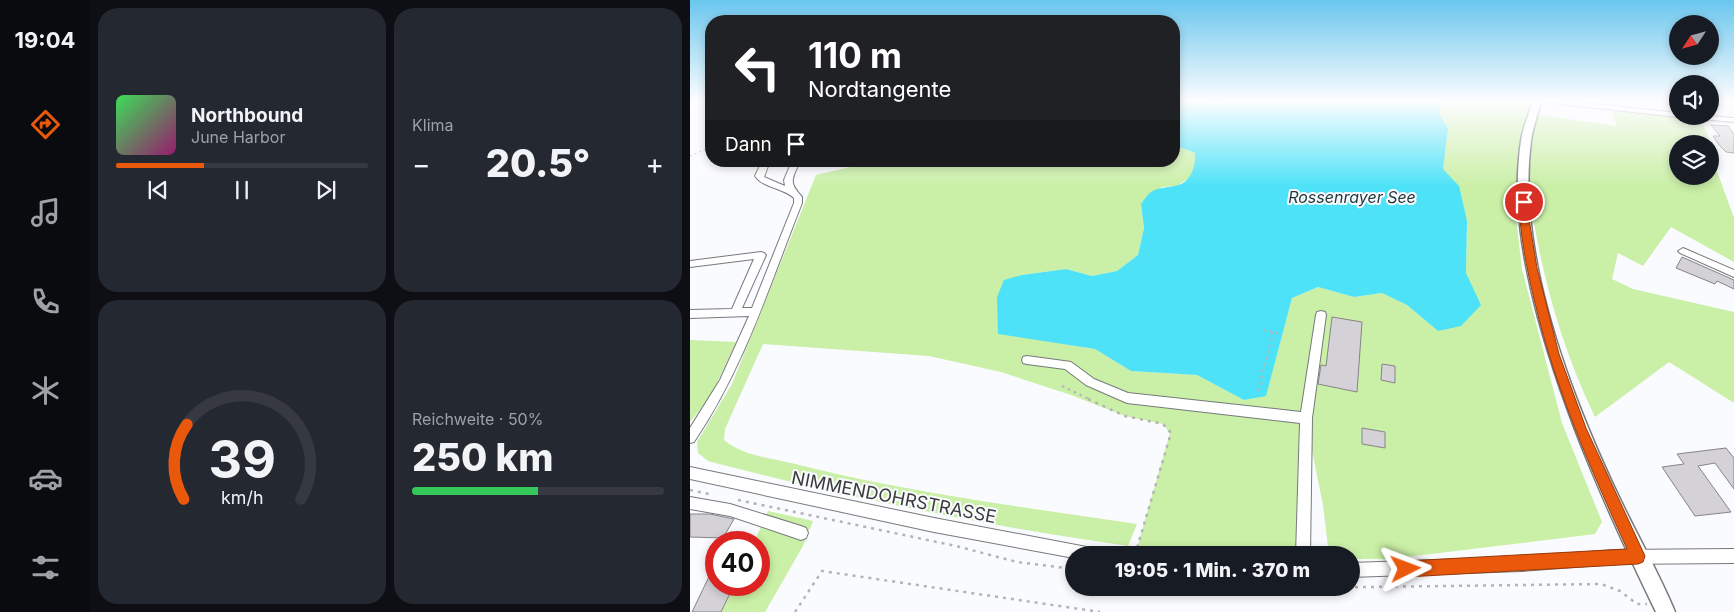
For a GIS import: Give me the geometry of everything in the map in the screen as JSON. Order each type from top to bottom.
[{"type":"main road","points":[[1529,130],[1524,166],[1524,219],[1532,268],[1553,354],[1580,428],[1638,556],[1664,608]]},
{"type":"street","points":[[690,438],[720,392],[755,312],[798,203],[798,197],[791,191],[761,179],[759,176],[763,167]]},
{"type":"street","points":[[791,191],[788,180],[793,167]]},
{"type":"street","points":[[1683,251],[1734,274]]},
{"type":"street","points":[[690,264],[761,254],[735,313]]},
{"type":"street","points":[[690,314],[755,312]]},
{"type":"street","points":[[1303,546],[1306,418],[1321,315]]},
{"type":"street","points":[[1027,360],[1067,365],[1090,382],[1127,398],[1306,418]]},
{"type":"street","points":[[690,430],[703,417]]},
{"type":"street","name":"NIMMENDOHRSTRASSE","points":[[690,473],[934,525],[1065,550]]},
{"type":"street","points":[[690,503],[730,510],[801,533]]},
{"type":"street","points":[[1360,570],[1522,564],[1638,556],[1734,556]]},
{"type":"path","points":[[690,156],[705,150]]},
{"type":"path","points":[[1263,330],[1282,334]]},
{"type":"path","points":[[1258,391],[1273,332]]},
{"type":"path","points":[[1062,386],[1125,416],[1163,424],[1170,433],[1138,546]]},
{"type":"path","points":[[690,490],[716,496]]},
{"type":"path","points":[[735,500],[956,546],[1017,562],[1065,568]]},
{"type":"path","points":[[795,612],[822,571],[1100,612]]},
{"type":"path","points":[[1360,587],[1601,584],[1620,591],[1637,604],[1664,608]]},
{"type":"green space","points":[[1448,130],[1705,130],[1708,135],[1669,135],[1669,185],[1719,185],[1719,177],[1734,218],[1734,262],[1671,227],[1643,266],[1618,253],[1612,279],[1633,289],[1734,312],[1734,403],[1669,362],[1595,417],[1574,370],[1558,322],[1544,273],[1534,223],[1524,219],[1523,171],[1516,218],[1522,269],[1562,423],[1602,522],[1595,534],[1390,559],[1360,559],[1360,546],[1328,546],[1323,505],[1306,421],[1303,546],[1138,546],[1170,433],[1163,424],[1125,416],[1071,395],[1001,372],[929,356],[763,344],[725,429],[724,440],[739,449],[756,455],[920,491],[1137,524],[1128,546],[917,510],[812,487],[708,461],[698,453],[697,442],[732,384],[816,175],[850,167],[1180,167],[1180,147],[1195,153],[1196,166],[1190,177],[1177,186],[1162,187],[1141,204],[1144,228],[1138,255],[1117,271],[1092,276],[1066,269],[1022,275],[998,333],[1095,349],[1131,371],[1197,375],[1244,400],[1266,395],[1292,298],[1318,287],[1354,297],[1382,293],[1407,305],[1438,331],[1466,273],[1467,221],[1442,168]]},
{"type":"green space","points":[[690,340],[736,342],[711,396],[690,422]]},
{"type":"green space","points":[[768,511],[813,521],[803,546],[765,612],[721,612],[729,596],[770,596],[770,531],[759,531]]},
{"type":"water","name":"Rossenrayer See","points":[[1180,130],[1448,130],[1443,169],[1459,186],[1467,221],[1466,273],[1481,305],[1461,326],[1438,331],[1407,305],[1382,293],[1354,297],[1318,287],[1292,298],[1266,396],[1244,400],[1197,375],[1131,371],[1095,349],[998,334],[997,297],[1004,280],[1022,275],[1066,269],[1092,276],[1117,271],[1138,255],[1144,228],[1141,204],[1154,190],[1180,185],[1185,182],[1193,169],[1195,153],[1180,147]]},
{"type":"building","points":[[1715,130],[1731,130],[1734,134],[1734,153],[1726,152],[1719,145],[1719,136]]},
{"type":"building","points":[[1682,257],[1734,280],[1734,289],[1717,281],[1715,284],[1676,268]]},
{"type":"building","points":[[1332,317],[1362,322],[1357,392],[1318,384],[1321,365],[1326,366]]},
{"type":"building","points":[[1382,364],[1395,366],[1395,383],[1381,380]]},
{"type":"building","points":[[1362,428],[1385,432],[1385,448],[1362,444]]},
{"type":"building","points":[[1726,448],[1734,458],[1734,489],[1715,463],[1698,466],[1731,512],[1695,516],[1662,467],[1684,464],[1677,454]]},
{"type":"building","points":[[690,514],[710,514],[734,519],[727,531],[705,531],[705,537],[690,537]]},
{"type":"building","points":[[705,585],[705,596],[729,596],[721,612],[692,612]]},
{"type":"route","points":[[1406,569],[1638,556],[1580,428],[1553,354],[1532,268],[1524,219],[1524,202]]}]
